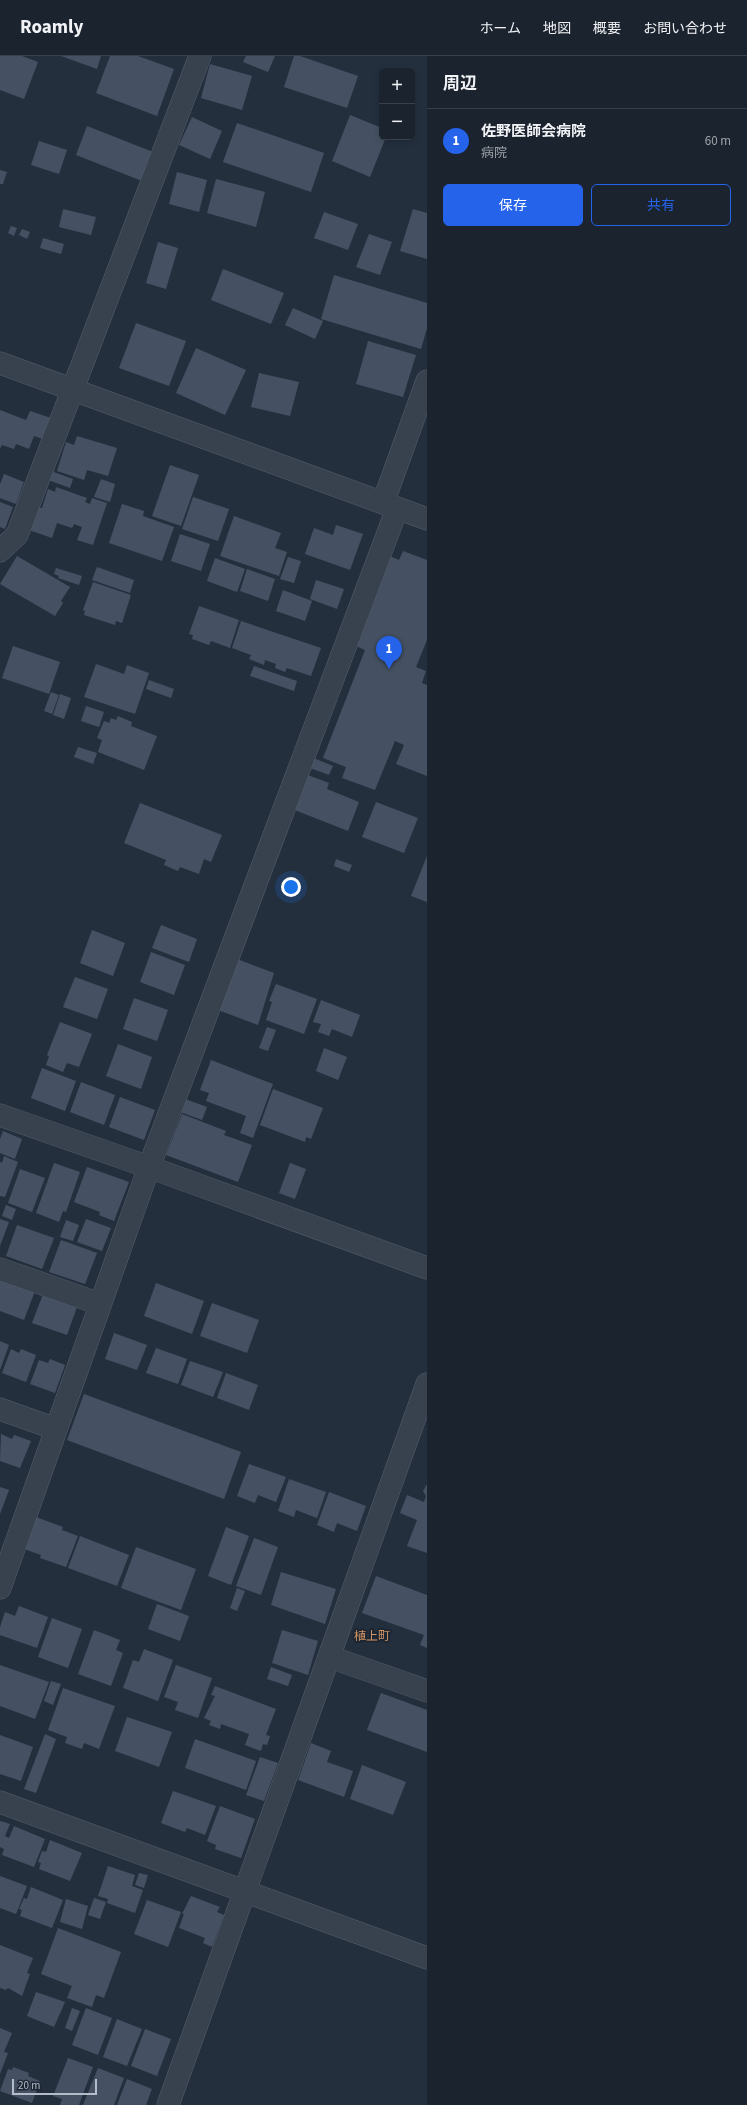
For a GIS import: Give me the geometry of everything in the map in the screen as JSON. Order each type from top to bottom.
[{"type":"street","points":[[0,551],[17,535],[74,390],[200,56]]},
{"type":"street","points":[[0,363],[427,519]]},
{"type":"street","points":[[2,1576],[149,1167],[390,506],[427,381]]},
{"type":"street","points":[[0,1115],[149,1167],[427,1268]]},
{"type":"street","points":[[0,1269],[100,1304]]},
{"type":"street","points":[[168,2105],[427,1384]]},
{"type":"street","points":[[0,1409],[56,1429]]},
{"type":"street","points":[[330,1657],[427,1691]]},
{"type":"street","points":[[0,1802],[244,1893],[427,1958]]},
{"type":"building","points":[[0,56],[22,56],[38,62],[24,99],[0,90]]},
{"type":"building","points":[[61,56],[101,56],[97,69]]},
{"type":"building","points":[[110,56],[138,56],[174,69],[157,116],[96,93]]},
{"type":"building","points":[[246,56],[275,56],[268,72],[243,62]]},
{"type":"building","points":[[294,56],[300,56],[358,76],[347,108],[284,87]]},
{"type":"building","points":[[210,64],[252,76],[242,110],[201,98]]},
{"type":"building","points":[[350,115],[379,127],[379,140],[385,140],[370,177],[332,161]]},
{"type":"building","points":[[192,117],[222,131],[210,159],[179,145]]},
{"type":"building","points":[[237,123],[324,153],[311,192],[223,162]]},
{"type":"building","points":[[87,126],[153,152],[142,181],[76,155]]},
{"type":"building","points":[[39,141],[67,150],[59,174],[31,165]]},
{"type":"building","points":[[0,170],[7,172],[3,184],[0,184]]},
{"type":"building","points":[[177,172],[207,180],[199,212],[169,204]]},
{"type":"building","points":[[216,179],[265,192],[256,227],[207,213]]},
{"type":"building","points":[[63,209],[96,217],[91,235],[59,227]]},
{"type":"building","points":[[413,209],[427,213],[427,259],[400,251]]},
{"type":"building","points":[[324,212],[358,224],[348,250],[314,238]]},
{"type":"building","points":[[11,226],[17,228],[14,236],[8,233]]},
{"type":"building","points":[[22,229],[30,232],[27,239],[19,235]]},
{"type":"building","points":[[369,234],[392,242],[380,275],[356,267]]},
{"type":"building","points":[[43,238],[64,244],[61,254],[40,248]]},
{"type":"building","points":[[158,242],[178,248],[166,289],[146,283]]},
{"type":"building","points":[[223,269],[284,293],[271,324],[211,300]]},
{"type":"building","points":[[334,275],[427,303],[427,328],[421,349],[321,319]]},
{"type":"building","points":[[293,308],[323,321],[315,339],[285,325]]},
{"type":"building","points":[[136,323],[186,341],[169,386],[119,368]]},
{"type":"building","points":[[368,341],[416,355],[403,397],[356,384]]},
{"type":"building","points":[[196,348],[246,370],[225,415],[176,393]]},
{"type":"building","points":[[259,373],[299,382],[290,416],[251,407]]},
{"type":"building","points":[[0,410],[26,420],[30,411],[54,419],[46,440],[34,436],[29,449],[16,444],[14,449],[2,445],[0,449]]},
{"type":"building","points":[[77,436],[117,448],[108,476],[87,470],[84,480],[57,471],[66,442],[74,445]]},
{"type":"building","points":[[170,465],[199,475],[181,526],[152,516]]},
{"type":"building","points":[[51,471],[73,479],[70,488],[48,480]]},
{"type":"building","points":[[4,474],[24,482],[16,504],[0,498],[0,484]]},
{"type":"building","points":[[101,479],[115,484],[110,502],[94,497]]},
{"type":"building","points":[[56,487],[87,498],[85,502],[90,504],[92,498],[107,503],[93,545],[77,540],[82,527],[74,524],[72,528],[57,523],[52,538],[29,530],[37,507],[42,508],[48,489],[55,492]]},
{"type":"building","points":[[193,497],[229,509],[218,541],[182,529]]},
{"type":"building","points":[[0,502],[13,507],[5,529],[0,527]]},
{"type":"building","points":[[122,504],[144,511],[143,516],[174,527],[162,561],[109,543]]},
{"type":"building","points":[[234,516],[281,533],[275,548],[287,552],[279,576],[220,556]]},
{"type":"building","points":[[336,525],[363,534],[350,570],[305,554],[314,528],[333,535]]},
{"type":"building","points":[[180,534],[210,544],[201,571],[171,561]]},
{"type":"building","points":[[403,551],[427,560],[427,640],[416,667],[426,671],[422,683],[427,685],[427,776],[396,764],[404,745],[395,741],[375,790],[342,778],[346,767],[323,758],[365,650],[356,646],[390,556],[399,560]]},
{"type":"building","points":[[17,556],[70,587],[61,601],[63,603],[55,616],[0,584]]},
{"type":"building","points":[[288,557],[301,561],[294,583],[280,579]]},
{"type":"building","points":[[215,558],[245,569],[237,592],[207,581]]},
{"type":"building","points":[[97,567],[134,580],[130,593],[92,580]]},
{"type":"building","points":[[56,568],[82,576],[79,585],[58,578],[59,576],[54,574]]},
{"type":"building","points":[[247,569],[275,579],[268,601],[240,591]]},
{"type":"building","points":[[316,580],[344,589],[337,609],[310,599]]},
{"type":"building","points":[[93,582],[131,595],[122,623],[116,621],[115,625],[84,615],[85,611],[83,610]]},
{"type":"building","points":[[283,590],[312,601],[305,621],[276,611]]},
{"type":"building","points":[[199,606],[239,620],[230,648],[211,641],[209,645],[192,639],[193,635],[189,634]]},
{"type":"building","points":[[241,621],[321,648],[311,676],[287,668],[285,672],[275,668],[276,664],[265,660],[264,665],[249,659],[251,655],[232,648]]},
{"type":"building","points":[[13,646],[60,662],[49,694],[2,678]]},
{"type":"building","points":[[96,664],[124,674],[127,665],[149,673],[135,714],[84,697]]},
{"type":"building","points":[[254,666],[297,681],[294,691],[250,676]]},
{"type":"building","points":[[149,680],[174,689],[171,698],[146,689]]},
{"type":"building","points":[[51,692],[59,695],[52,714],[44,711]]},
{"type":"building","points":[[60,694],[71,698],[64,719],[53,715]]},
{"type":"building","points":[[86,706],[104,712],[99,727],[81,721]]},
{"type":"building","points":[[118,716],[132,722],[131,726],[157,736],[144,770],[98,752],[102,740],[97,738],[104,721],[109,723],[111,718],[116,720]]},
{"type":"building","points":[[78,747],[97,753],[93,764],[74,757]]},
{"type":"building","points":[[311,757],[333,766],[329,775],[307,767]]},
{"type":"building","points":[[305,774],[329,783],[327,789],[359,802],[348,831],[292,809]]},
{"type":"building","points":[[376,802],[418,818],[404,853],[362,837]]},
{"type":"building","points":[[140,803],[222,835],[211,862],[204,859],[199,874],[180,867],[178,871],[164,865],[166,860],[124,843]]},
{"type":"building","points":[[427,856],[427,902],[411,896]]},
{"type":"building","points":[[336,859],[352,865],[349,872],[334,866]]},
{"type":"building","points":[[161,925],[197,939],[189,962],[152,948]]},
{"type":"building","points":[[92,930],[125,943],[113,976],[80,963]]},
{"type":"building","points":[[151,952],[185,965],[174,995],[140,982]]},
{"type":"building","points":[[237,959],[274,973],[258,1025],[218,1010]]},
{"type":"building","points":[[75,977],[108,989],[97,1019],[63,1007]]},
{"type":"building","points":[[276,984],[317,999],[304,1034],[266,1020],[272,1002],[269,1001]]},
{"type":"building","points":[[134,998],[168,1010],[157,1041],[123,1029]]},
{"type":"building","points":[[321,1000],[360,1015],[352,1037],[332,1029],[329,1036],[318,1032],[321,1024],[313,1022]]},
{"type":"building","points":[[60,1022],[92,1034],[79,1067],[67,1063],[63,1072],[46,1065],[49,1056],[47,1055]]},
{"type":"building","points":[[267,1027],[276,1030],[268,1051],[259,1048]]},
{"type":"building","points":[[118,1044],[152,1057],[141,1089],[106,1076]]},
{"type":"building","points":[[324,1048],[347,1057],[338,1080],[316,1071]]},
{"type":"building","points":[[211,1060],[273,1084],[253,1138],[240,1133],[246,1116],[206,1101],[209,1093],[200,1090]]},
{"type":"building","points":[[42,1068],[76,1081],[65,1111],[31,1098]]},
{"type":"building","points":[[81,1082],[115,1095],[104,1125],[70,1112]]},
{"type":"building","points":[[273,1089],[323,1108],[311,1139],[306,1137],[305,1142],[260,1125]]},
{"type":"building","points":[[120,1097],[155,1110],[144,1140],[109,1127]]},
{"type":"building","points":[[185,1099],[207,1107],[202,1120],[180,1112]]},
{"type":"building","points":[[182,1114],[226,1131],[224,1135],[252,1145],[238,1182],[166,1155]]},
{"type":"building","points":[[3,1131],[22,1139],[15,1159],[0,1153],[0,1139]]},
{"type":"building","points":[[4,1156],[18,1162],[5,1197],[0,1196],[0,1162],[2,1163]]},
{"type":"building","points":[[54,1163],[80,1172],[66,1212],[63,1211],[59,1222],[36,1213]]},
{"type":"building","points":[[290,1163],[306,1169],[295,1199],[279,1193]]},
{"type":"building","points":[[87,1167],[129,1182],[114,1221],[99,1215],[100,1212],[74,1202]]},
{"type":"building","points":[[20,1169],[45,1178],[32,1212],[8,1203]]},
{"type":"building","points":[[6,1205],[16,1209],[12,1220],[2,1216]]},
{"type":"building","points":[[0,1219],[9,1222],[0,1246]]},
{"type":"building","points":[[86,1219],[111,1228],[102,1251],[77,1242]]},
{"type":"building","points":[[66,1220],[79,1225],[73,1241],[60,1237]]},
{"type":"building","points":[[17,1225],[54,1238],[42,1269],[6,1256]]},
{"type":"building","points":[[61,1240],[97,1253],[85,1284],[49,1272]]},
{"type":"building","points":[[0,1278],[35,1291],[24,1320],[0,1311]]},
{"type":"building","points":[[156,1283],[204,1301],[192,1334],[144,1316]]},
{"type":"building","points":[[43,1294],[77,1307],[67,1335],[32,1323]]},
{"type":"building","points":[[212,1303],[259,1320],[247,1353],[200,1336]]},
{"type":"building","points":[[114,1333],[147,1345],[137,1370],[105,1359]]},
{"type":"building","points":[[0,1341],[9,1345],[0,1370]]},
{"type":"building","points":[[156,1348],[187,1359],[178,1384],[146,1373]]},
{"type":"building","points":[[11,1349],[19,1353],[21,1349],[36,1355],[26,1382],[2,1373]]},
{"type":"building","points":[[50,1359],[65,1365],[55,1393],[30,1384],[39,1360],[48,1363]]},
{"type":"building","points":[[190,1361],[223,1372],[213,1397],[181,1385]]},
{"type":"building","points":[[226,1373],[258,1385],[249,1410],[217,1398]]},
{"type":"building","points":[[84,1394],[241,1452],[224,1499],[67,1440]]},
{"type":"building","points":[[1,1434],[12,1439],[14,1435],[31,1441],[20,1468],[0,1461]]},
{"type":"building","points":[[249,1464],[286,1477],[276,1502],[258,1495],[255,1503],[237,1496]]},
{"type":"building","points":[[289,1479],[326,1492],[317,1518],[296,1510],[294,1517],[278,1511]]},
{"type":"building","points":[[427,1484],[427,1553],[407,1546],[417,1520],[400,1513],[407,1495],[424,1502],[426,1496],[423,1491]]},
{"type":"building","points":[[0,1487],[9,1490],[0,1514]]},
{"type":"building","points":[[329,1492],[366,1506],[357,1531],[337,1523],[334,1532],[317,1525]]},
{"type":"building","points":[[36,1517],[63,1527],[62,1530],[78,1536],[66,1567],[40,1558],[41,1555],[24,1549]]},
{"type":"building","points":[[226,1527],[249,1536],[231,1585],[208,1576]]},
{"type":"building","points":[[80,1536],[129,1555],[117,1586],[68,1568]]},
{"type":"building","points":[[254,1538],[278,1547],[261,1595],[236,1586]]},
{"type":"building","points":[[136,1547],[196,1569],[181,1610],[121,1588]]},
{"type":"building","points":[[281,1572],[336,1589],[325,1624],[271,1605]]},
{"type":"building","points":[[376,1576],[427,1595],[427,1648],[420,1645],[424,1635],[362,1613]]},
{"type":"building","points":[[237,1588],[245,1591],[237,1611],[230,1608]]},
{"type":"building","points":[[157,1604],[189,1616],[180,1641],[148,1629]]},
{"type":"building","points":[[19,1606],[48,1617],[37,1648],[0,1635],[0,1627],[5,1612],[15,1616]]},
{"type":"building","points":[[52,1618],[82,1629],[68,1668],[38,1657]]},
{"type":"building","points":[[94,1630],[120,1640],[116,1650],[123,1653],[111,1686],[78,1674]]},
{"type":"building","points":[[282,1630],[318,1641],[308,1675],[272,1663]]},
{"type":"building","points":[[144,1649],[173,1660],[158,1701],[123,1688],[133,1660],[139,1662]]},
{"type":"building","points":[[0,1665],[49,1682],[35,1719],[0,1706]]},
{"type":"building","points":[[176,1665],[212,1678],[198,1718],[175,1710],[178,1702],[164,1697]]},
{"type":"building","points":[[271,1667],[292,1675],[288,1686],[267,1679]]},
{"type":"building","points":[[51,1681],[61,1684],[53,1705],[44,1701]]},
{"type":"building","points":[[215,1686],[276,1709],[266,1735],[270,1736],[267,1745],[263,1744],[261,1751],[245,1745],[249,1734],[221,1724],[220,1729],[209,1725],[211,1721],[204,1718],[215,1696],[211,1695]]},
{"type":"building","points":[[63,1688],[115,1706],[99,1749],[84,1743],[82,1749],[65,1743],[67,1737],[48,1730]]},
{"type":"building","points":[[381,1693],[427,1710],[427,1752],[367,1730]]},
{"type":"building","points":[[127,1717],[172,1732],[159,1767],[115,1751]]},
{"type":"building","points":[[45,1734],[56,1739],[36,1793],[24,1789]]},
{"type":"building","points":[[0,1735],[33,1747],[21,1781],[0,1774]]},
{"type":"building","points":[[195,1739],[256,1761],[246,1790],[185,1768]]},
{"type":"building","points":[[311,1743],[331,1751],[327,1762],[353,1771],[344,1797],[298,1780]]},
{"type":"building","points":[[260,1757],[278,1763],[264,1801],[246,1795]]},
{"type":"building","points":[[362,1765],[406,1782],[393,1815],[350,1799]]},
{"type":"building","points":[[173,1791],[216,1806],[205,1835],[187,1828],[185,1832],[161,1823]]},
{"type":"building","points":[[220,1806],[255,1819],[241,1858],[215,1849],[216,1845],[207,1841]]},
{"type":"building","points":[[0,1821],[10,1824],[5,1836],[9,1838],[14,1826],[45,1839],[34,1867],[2,1855],[4,1849],[0,1847]]},
{"type":"building","points":[[50,1840],[82,1853],[70,1881],[39,1869],[41,1863],[38,1862],[42,1851],[46,1852]]},
{"type":"building","points":[[108,1866],[135,1875],[132,1886],[143,1890],[135,1913],[107,1903],[108,1899],[98,1896]]},
{"type":"building","points":[[139,1873],[148,1875],[144,1888],[135,1885]]},
{"type":"building","points":[[0,1876],[27,1886],[16,1914],[0,1908]]},
{"type":"building","points":[[31,1887],[63,1900],[52,1928],[20,1916],[22,1910],[19,1909],[24,1898],[27,1899]]},
{"type":"building","points":[[191,1896],[220,1907],[217,1912],[224,1915],[212,1947],[203,1943],[205,1938],[179,1928],[184,1914],[182,1914]]},
{"type":"building","points":[[94,1898],[106,1902],[100,1919],[88,1915]]},
{"type":"building","points":[[66,1899],[88,1906],[82,1929],[60,1922]]},
{"type":"building","points":[[147,1900],[181,1912],[168,1947],[134,1934]]},
{"type":"building","points":[[58,1928],[121,1952],[104,1998],[96,1995],[92,2007],[67,1998],[72,1986],[41,1974]]},
{"type":"building","points":[[0,1945],[33,1958],[27,1973],[30,1974],[22,1996],[8,1988],[6,1990],[0,1988]]},
{"type":"building","points":[[36,1992],[65,2002],[54,2027],[27,2016]]},
{"type":"building","points":[[72,2008],[80,2011],[72,2031],[65,2028]]},
{"type":"building","points":[[86,2008],[112,2018],[98,2055],[72,2045]]},
{"type":"building","points":[[117,2019],[142,2029],[127,2066],[103,2057]]},
{"type":"building","points":[[0,2028],[12,2033],[4,2052],[8,2053],[0,2074]]},
{"type":"building","points":[[145,2029],[171,2039],[157,2076],[131,2066]]},
{"type":"building","points":[[68,2058],[93,2067],[79,2105],[60,2105],[62,2099],[53,2096]]},
{"type":"building","points":[[13,2067],[29,2073],[28,2076],[40,2081],[32,2103],[0,2091],[8,2069],[12,2070]]},
{"type":"building","points":[[98,2068],[124,2078],[114,2105],[83,2105]]},
{"type":"building","points":[[127,2079],[152,2089],[146,2105],[117,2105]]},
{"type":"place","name":"佐野医師会病院","points":[[389,669]]},
{"type":"district","name":"植上町","points":[[372,1636]]}]
